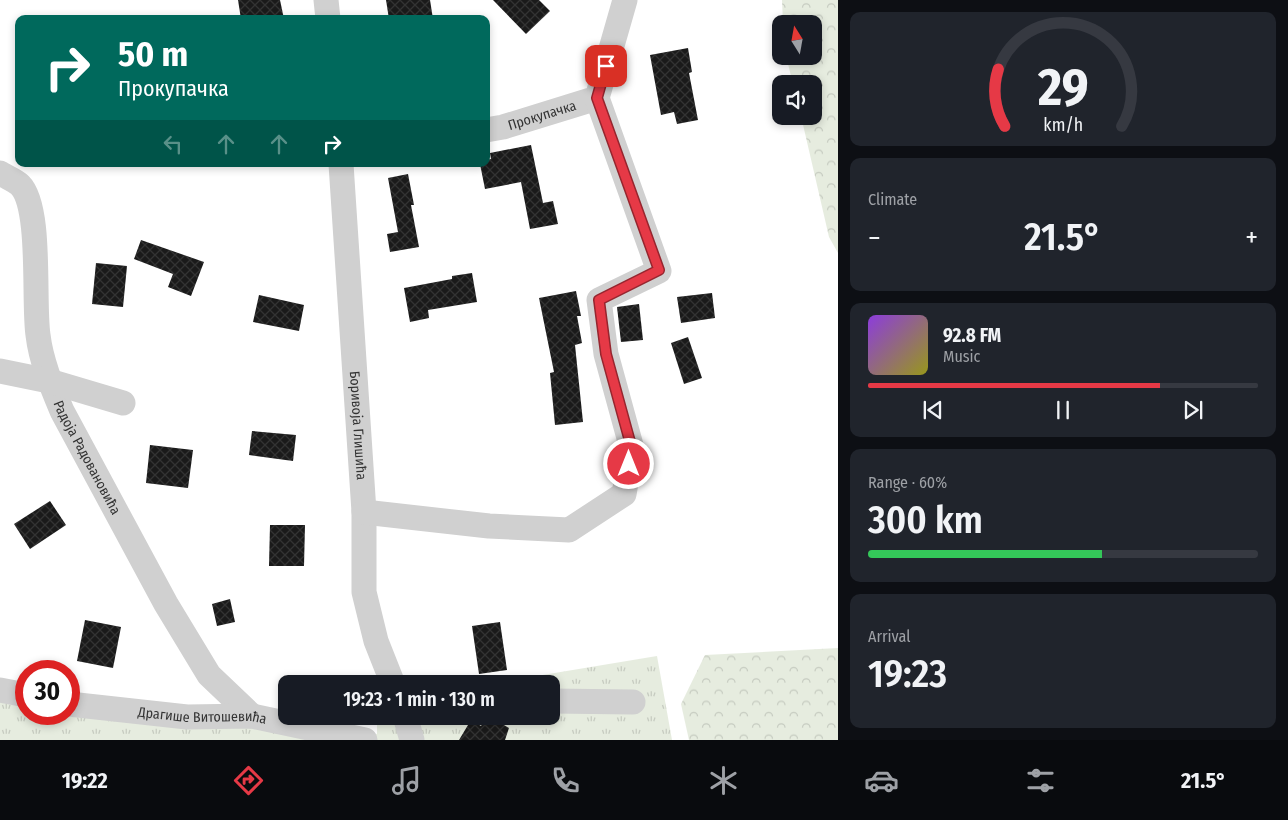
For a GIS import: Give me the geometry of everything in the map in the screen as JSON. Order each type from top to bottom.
[{"type":"street","points":[[326,0],[328,15]]},
{"type":"street","points":[[364,512],[489,526],[569,530],[624,494],[632,449],[606,354],[599,300],[659,270],[597,98],[625,0]]},
{"type":"street","name":"Прокупачка","points":[[490,129],[597,98]]},
{"type":"street","name":"Боривоја Глишића","points":[[341,167],[364,512],[364,592],[376,641],[389,675]]},
{"type":"street","name":"Радоја Радовановића","points":[[14,174],[29,200],[33,225],[38,335],[49,381],[62,411],[166,604],[208,675],[252,716]]},
{"type":"street","points":[[0,371],[49,381],[123,403]]},
{"type":"street","points":[[0,690],[15,693]]},
{"type":"street","points":[[560,700],[633,702]]},
{"type":"street","name":"Драгише Витошевића","points":[[80,705],[187,717],[252,716],[365,740]]},
{"type":"street","points":[[408,725],[412,740]]},
{"type":"green space","points":[[782,0],[838,0],[838,253],[829,237],[803,125],[822,125],[822,75],[791,75],[788,65],[822,65],[822,15],[783,15]]},
{"type":"green space","points":[[838,648],[838,740],[689,740],[681,704],[705,655]]},
{"type":"green space","points":[[657,656],[672,740],[0,740],[0,681],[15,684],[15,725],[80,725],[80,695],[278,721],[278,725],[308,725],[377,734],[377,725],[560,725],[560,675],[543,675]]},
{"type":"building","points":[[238,0],[280,0],[283,15],[240,15]]},
{"type":"building","points":[[386,0],[430,0],[432,15],[388,15]]},
{"type":"building","points":[[493,0],[539,0],[550,11],[526,34]]},
{"type":"building","points":[[688,48],[692,72],[689,73],[698,120],[677,124],[674,112],[661,115],[650,55]]},
{"type":"building","points":[[531,145],[543,203],[553,201],[558,224],[530,229],[521,182],[485,189],[481,167],[490,167],[490,153]]},
{"type":"building","points":[[408,174],[414,205],[411,205],[419,247],[390,252],[387,234],[398,232],[388,178]]},
{"type":"building","points":[[141,240],[204,262],[191,296],[168,287],[173,274],[134,259]]},
{"type":"building","points":[[96,263],[127,266],[123,307],[92,304]]},
{"type":"building","points":[[472,273],[477,302],[428,310],[429,318],[410,322],[404,288],[452,279],[452,276]]},
{"type":"building","points":[[576,291],[581,316],[577,316],[582,343],[575,345],[583,422],[555,425],[550,373],[554,372],[539,298]]},
{"type":"building","points":[[712,293],[715,318],[681,323],[677,297]]},
{"type":"building","points":[[259,295],[304,305],[299,331],[253,322]]},
{"type":"building","points":[[639,304],[643,340],[621,342],[617,307]]},
{"type":"building","points":[[688,337],[702,378],[684,384],[671,343]]},
{"type":"building","points":[[252,431],[296,435],[293,461],[249,455]]},
{"type":"building","points":[[150,445],[193,450],[188,488],[146,483]]},
{"type":"building","points":[[50,501],[66,525],[30,549],[14,524]]},
{"type":"building","points":[[270,525],[305,525],[304,566],[269,566]]},
{"type":"building","points":[[230,599],[235,622],[217,626],[212,604]]},
{"type":"building","points":[[85,620],[121,627],[113,668],[77,660]]},
{"type":"building","points":[[500,622],[507,670],[479,674],[472,626]]},
{"type":"building","points":[[468,725],[504,725],[509,728],[505,740],[459,740]]},
{"type":"route","points":[[606,66],[597,98],[659,270],[599,300],[606,354],[632,449],[629,464]]}]
